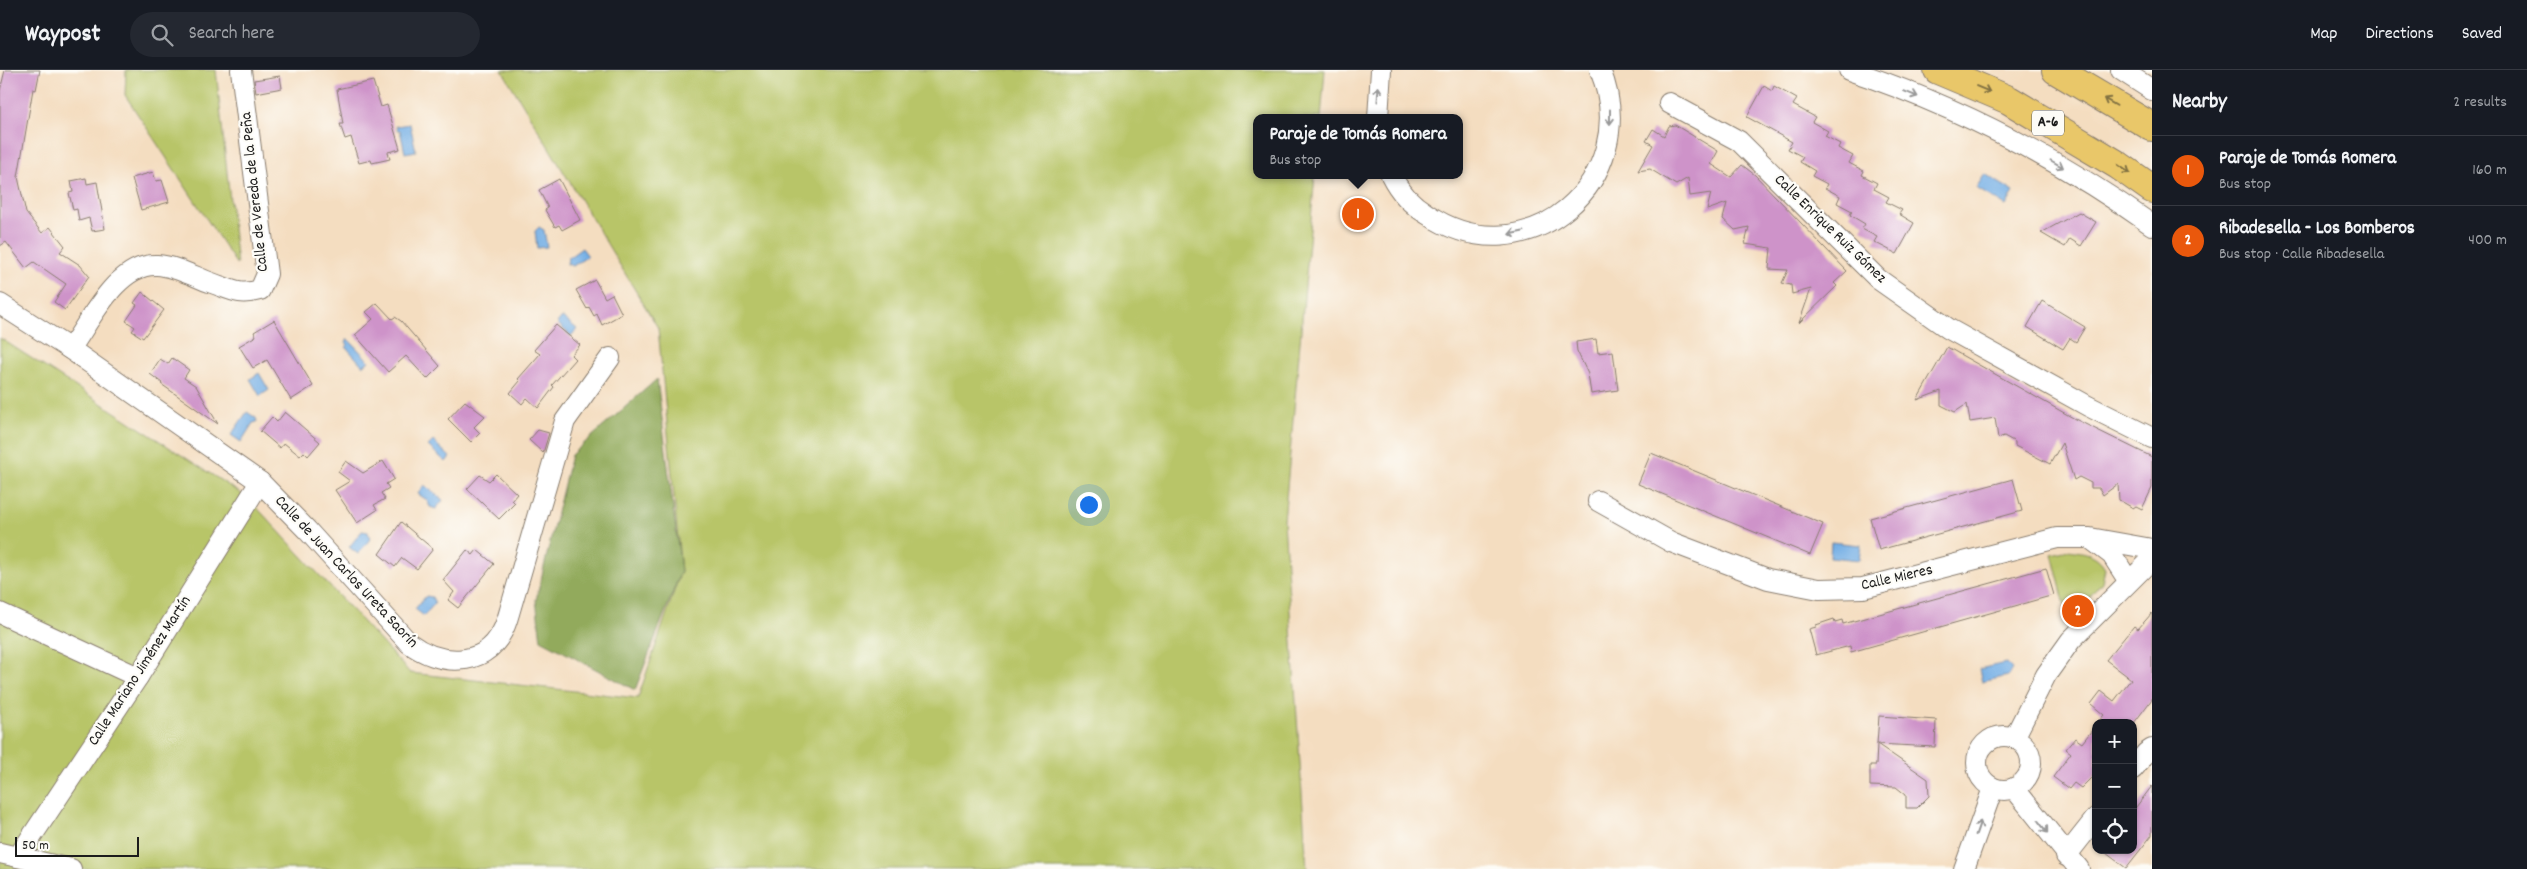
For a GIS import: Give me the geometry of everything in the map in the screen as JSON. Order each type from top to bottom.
[{"type":"highway","name":"A-6","points":[[1938,70],[2009,100],[2118,165],[2152,188]]},
{"type":"highway","points":[[2056,70],[2152,127]]},
{"type":"street","name":"Calle de Vereda de la Peña","points":[[70,349],[117,282],[135,269],[157,265],[244,294],[260,290],[267,274],[241,70]]},
{"type":"street","points":[[1378,114],[1381,70]]},
{"type":"street","points":[[1394,179],[1404,194],[1418,208],[1436,221],[1456,230],[1498,236],[1535,229],[1568,209],[1583,194],[1601,165],[1610,131],[1610,110],[1606,86],[1600,70]]},
{"type":"street","points":[[1849,70],[1993,129],[2103,190],[2152,225]]},
{"type":"street","points":[[2121,70],[2152,90]]},
{"type":"street","name":"Calle Enrique Ruiz Gómez","points":[[1669,103],[1739,141],[1878,279],[1949,329],[2088,406],[2152,438]]},
{"type":"street","name":"Calle de Juan Carlos Ureta Saorín","points":[[0,304],[70,349],[260,482],[307,530],[409,643],[425,655],[448,660],[470,658],[488,648],[502,633],[565,422],[610,358]]},
{"type":"street","name":"Calle Mariano Jiménez Martín","points":[[9,855],[138,677],[260,482]]},
{"type":"street","name":"Calle Mieres","points":[[1598,501],[1671,542],[1768,579],[1819,589],[1863,588],[2057,538],[2090,538],[2152,549]]},
{"type":"street","points":[[2090,538],[2112,555],[2128,580]]},
{"type":"street","points":[[2014,738],[2046,675],[2071,640],[2128,580],[2152,559]]},
{"type":"street","points":[[0,613],[138,677]]},
{"type":"street","points":[[1994,737],[2014,738],[2023,744],[2029,752],[2031,763],[2029,773],[2023,782],[2014,788],[2004,790],[1993,788],[1984,782],[1979,773],[1976,762],[1978,752],[1984,743],[1994,737]]},
{"type":"street","points":[[2137,764],[2146,753],[2152,750]]},
{"type":"street","points":[[1964,869],[1993,788]]},
{"type":"street","points":[[2014,788],[2072,862],[2092,825]]},
{"type":"street","points":[[9,855],[71,869]]},
{"type":"green space","points":[[126,70],[216,70],[237,265],[125,95]]},
{"type":"green space","points":[[502,70],[1325,70],[1321,114],[1253,114],[1253,179],[1315,179],[1284,521],[1307,869],[0,869],[0,338],[248,498],[410,673],[638,698],[681,571],[658,328]]},
{"type":"green space","points":[[657,379],[681,571],[635,690],[541,640],[536,600],[571,455]]},
{"type":"green space","points":[[2068,550],[2094,556],[2105,568],[2102,582],[2069,621],[2052,554]]},
{"type":"water","points":[[410,124],[416,151],[405,153],[400,130],[397,130],[396,126]]},
{"type":"water","points":[[1985,174],[2014,192],[2006,206],[1976,188]]},
{"type":"water","points":[[539,227],[544,230],[547,247],[537,248],[535,231]]},
{"type":"water","points":[[582,248],[588,256],[573,266],[567,264],[568,258]]},
{"type":"water","points":[[562,317],[577,329],[571,336],[557,323]]},
{"type":"water","points":[[348,339],[369,361],[363,366],[346,347]]},
{"type":"water","points":[[259,373],[269,390],[260,396],[250,379]]},
{"type":"water","points":[[247,412],[256,418],[257,422],[253,423],[241,442],[231,435]]},
{"type":"water","points":[[433,441],[450,457],[446,462],[428,446]]},
{"type":"water","points":[[424,485],[443,500],[436,509],[430,507],[427,500],[418,494]]},
{"type":"water","points":[[362,531],[368,532],[370,539],[358,554],[349,547]]},
{"type":"water","points":[[1831,542],[1861,545],[1859,560],[1830,557]]},
{"type":"water","points":[[426,596],[432,597],[435,603],[424,616],[415,609]]},
{"type":"water","points":[[2006,663],[2012,669],[2008,676],[1982,682],[1979,669]]},
{"type":"building","points":[[5,70],[40,70],[36,90],[33,89],[18,177],[26,213],[42,233],[50,227],[65,246],[60,252],[80,265],[89,276],[65,310],[54,302],[66,284],[34,262],[26,268],[6,242],[0,246],[0,91]]},
{"type":"building","points":[[280,76],[282,88],[256,93],[254,80]]},
{"type":"building","points":[[373,81],[381,107],[387,105],[400,149],[388,152],[390,159],[372,163],[371,160],[359,163],[351,137],[345,139],[340,124],[343,124],[337,89]]},
{"type":"building","points":[[1764,86],[1772,91],[1774,86],[1797,99],[1793,105],[1815,117],[1812,122],[1828,131],[1825,136],[1840,144],[1838,148],[1853,156],[1849,163],[1864,171],[1862,175],[1877,183],[1874,189],[1889,197],[1886,202],[1902,210],[1899,214],[1914,223],[1897,254],[1874,242],[1877,237],[1862,229],[1865,224],[1850,215],[1852,211],[1837,203],[1840,196],[1825,188],[1827,184],[1812,176],[1815,171],[1800,162],[1803,157],[1788,149],[1792,142],[1747,117]]},
{"type":"building","points":[[1675,125],[1718,151],[1711,164],[1731,177],[1742,165],[1755,175],[1847,271],[1834,283],[1837,286],[1799,323],[1811,289],[1792,294],[1791,285],[1782,283],[1788,270],[1769,269],[1771,248],[1745,244],[1749,227],[1735,230],[1723,219],[1727,203],[1707,210],[1711,193],[1690,196],[1688,178],[1676,185],[1650,169],[1638,171],[1653,145],[1646,141],[1653,129],[1664,136],[1669,126]]},
{"type":"building","points":[[153,172],[156,181],[162,180],[169,202],[141,210],[132,178]]},
{"type":"building","points":[[86,178],[87,184],[97,182],[105,229],[92,231],[89,218],[79,221],[77,209],[73,210],[69,193],[73,192],[71,181]]},
{"type":"building","points":[[559,179],[580,220],[562,230],[559,225],[555,227],[545,210],[548,208],[539,190]]},
{"type":"building","points":[[2079,212],[2096,222],[2081,246],[2070,239],[2065,247],[2041,233]]},
{"type":"building","points":[[595,280],[605,298],[612,294],[622,314],[602,325],[597,314],[594,316],[589,307],[587,309],[576,290]]},
{"type":"building","points":[[142,292],[164,310],[143,338],[132,331],[135,327],[126,321],[137,305],[134,303]]},
{"type":"building","points":[[2042,301],[2085,327],[2076,342],[2070,338],[2063,349],[2027,327]]},
{"type":"building","points":[[377,303],[392,319],[395,317],[401,321],[440,366],[427,379],[406,356],[388,372],[355,335],[373,319],[366,312]]},
{"type":"building","points":[[274,320],[313,386],[291,400],[267,360],[253,368],[239,346],[256,336],[254,332]]},
{"type":"building","points":[[556,325],[580,345],[571,355],[575,359],[552,385],[554,387],[538,408],[527,398],[522,404],[510,393],[520,381],[518,379],[540,354],[534,350]]},
{"type":"building","points":[[1596,339],[1598,353],[1613,351],[1618,390],[1591,394],[1588,374],[1577,351],[1576,342]]},
{"type":"building","points":[[1947,347],[2075,419],[2152,457],[2152,488],[2142,509],[2136,506],[2133,508],[2119,500],[2118,484],[2103,495],[2099,488],[2091,488],[2091,483],[2079,477],[2074,480],[2062,443],[2050,464],[2015,446],[2015,442],[2004,436],[1998,438],[1995,418],[1970,422],[1967,404],[1955,412],[1941,405],[1941,391],[1917,400]]},
{"type":"building","points":[[172,358],[189,370],[184,378],[196,386],[218,424],[161,384],[150,374],[160,359],[168,364]]},
{"type":"building","points":[[465,401],[485,416],[474,427],[480,433],[471,442],[448,419]]},
{"type":"building","points":[[285,412],[320,442],[308,456],[304,452],[300,456],[284,443],[280,448],[260,431],[272,417],[277,422]]},
{"type":"building","points":[[538,430],[549,433],[543,453],[529,440]]},
{"type":"building","points":[[1651,453],[1823,524],[1810,555],[1638,484]]},
{"type":"building","points":[[346,461],[363,473],[383,461],[394,479],[386,484],[389,488],[381,493],[385,499],[374,505],[377,510],[357,523],[335,490],[350,481],[338,472]]},
{"type":"building","points":[[496,474],[517,494],[512,500],[515,503],[499,519],[467,489],[480,475],[489,481]]},
{"type":"building","points":[[2013,479],[2022,511],[1879,550],[1870,518]]},
{"type":"building","points":[[401,522],[433,549],[417,569],[402,558],[395,567],[379,554]]},
{"type":"building","points":[[467,550],[473,555],[477,550],[494,564],[458,608],[448,600],[454,592],[443,580]]},
{"type":"building","points":[[2046,568],[2054,595],[1851,652],[1850,646],[1816,655],[1809,629],[1816,627],[1816,625],[1834,619],[1835,622],[1842,620],[1843,624]]},
{"type":"building","points":[[2152,613],[2152,699],[2137,719],[2100,719],[2104,715],[2091,704],[2101,691],[2114,701],[2131,679],[2106,660],[2134,626],[2138,629]]},
{"type":"building","points":[[1879,716],[1936,720],[1935,747],[1877,744]]},
{"type":"building","points":[[2092,730],[2092,777],[2081,788],[2074,783],[2069,789],[2053,777],[2071,753],[2066,749],[2075,738],[2082,743]]},
{"type":"building","points":[[1877,744],[1928,779],[1929,796],[1917,808],[1906,808],[1906,795],[1896,787],[1870,786],[1870,765],[1876,765]]},
{"type":"building","points":[[2152,786],[2152,835],[2126,868],[2107,854],[2137,854],[2137,806]]},
{"type":"place","name":"Paraje de Tomás Romera","points":[[1358,214]]},
{"type":"place","name":"Ribadesella - Los Bomberos","points":[[2078,611]]}]
